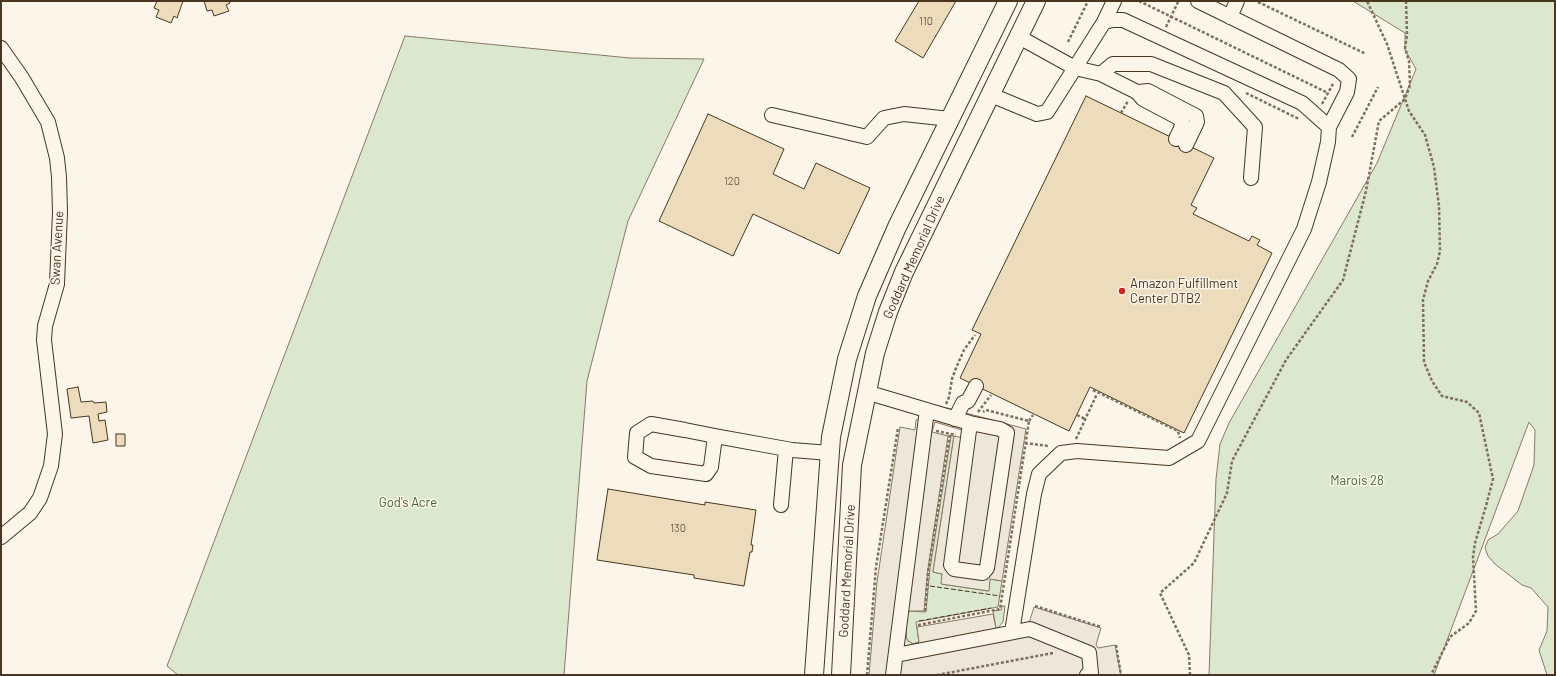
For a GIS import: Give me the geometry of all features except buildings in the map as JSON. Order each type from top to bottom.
[{"type":"main road","name":"Goddard Memorial Drive","points":[[814,675],[831,437],[847,359],[867,296],[897,227],[1008,1]]},
{"type":"main road","name":"Goddard Memorial Drive","points":[[841,675],[852,465],[874,353],[896,291],[1036,1]]},
{"type":"street","points":[[991,95],[1037,114],[1047,112],[1104,22],[1114,1]]},
{"type":"street","points":[[1012,632],[1034,494],[1039,474],[1061,453],[1077,452],[1169,458],[1198,441],[1304,229],[1319,182],[1328,142],[1329,126],[1347,92],[1349,79],[1339,70],[1198,1]]},
{"type":"street","points":[[1230,17],[1237,1]]},
{"type":"street","points":[[1104,22],[1124,20],[1302,103],[1329,126]]},
{"type":"street","points":[[1019,37],[1075,68],[1101,74],[1134,98],[1143,99],[1179,118],[1183,124],[1181,142]]},
{"type":"street","name":"Swan Avenue","points":[[1,48],[22,78],[48,122],[57,158],[60,212],[57,284],[45,326],[44,340],[55,434],[51,466],[40,498],[30,513],[1,537]]},
{"type":"street","points":[[1101,74],[1113,64],[1151,64],[1224,93],[1255,128],[1251,178]]},
{"type":"street","points":[[772,115],[867,137],[884,118],[904,114],[950,119]]},
{"type":"street","points":[[955,419],[963,403],[968,401],[972,384]]},
{"type":"street","points":[[866,392],[955,419],[974,419],[1007,432],[987,568],[983,573],[954,569],[951,565],[974,419]]},
{"type":"street","points":[[893,675],[927,410]]},
{"type":"street","points":[[715,436],[711,467],[706,474],[651,466],[635,457],[637,433],[651,424],[786,449],[830,453]]},
{"type":"street","points":[[781,505],[786,449]]},
{"type":"street","points":[[896,655],[1030,629],[1089,653],[1091,673],[1086,675]]},
{"type":"path","points":[[1068,42],[1088,1]]},
{"type":"path","points":[[1139,1],[1328,93]]},
{"type":"path","points":[[1367,1],[1387,44],[1409,112],[1425,135],[1434,167],[1439,206],[1440,251],[1437,264],[1428,281],[1422,300],[1424,362],[1432,381],[1442,396],[1467,402],[1479,413],[1492,479],[1475,543],[1473,557],[1476,610],[1469,623],[1450,637],[1431,675]]},
{"type":"path","points":[[1190,675],[1189,655],[1160,593],[1194,563],[1228,493],[1232,461],[1286,360],[1343,280],[1366,191],[1379,121],[1405,99],[1410,85],[1409,61],[1405,48],[1406,1]]},
{"type":"path","points":[[1164,31],[1178,2]]},
{"type":"path","points":[[1258,2],[1366,54]]},
{"type":"path","points":[[1320,108],[1339,70]]},
{"type":"path","points":[[1352,137],[1378,87]]},
{"type":"path","points":[[1121,113],[1128,101],[1134,98]]},
{"type":"path","points":[[945,405],[949,397],[952,379],[966,348],[975,335]]},
{"type":"path","points":[[966,348],[970,351]]},
{"type":"path","points":[[1093,390],[1178,431],[1183,450]]},
{"type":"path","points":[[1068,441],[1076,439],[1097,394]]},
{"type":"path","points":[[974,419],[991,395]]},
{"type":"path","points":[[1029,421],[1033,415]]},
{"type":"path","points":[[1077,415],[1085,420]]},
{"type":"path","points":[[867,675],[876,567],[898,428]]},
{"type":"path","points":[[933,431],[962,436]]},
{"type":"path","points":[[925,611],[928,572],[950,434]]},
{"type":"path","points":[[1025,443],[1046,447],[1054,445]]},
{"type":"path","points":[[1034,606],[1101,627]]},
{"type":"path","points":[[1116,646],[1122,675]]},
{"type":"path","points":[[937,675],[1055,653]]},
{"type":"green space","name":"Marois 28","points":[[1353,1],[1555,1],[1555,675],[1547,675],[1539,650],[1547,631],[1548,607],[1531,588],[1522,585],[1495,564],[1488,556],[1485,548],[1488,540],[1498,534],[1518,511],[1534,465],[1535,430],[1529,422],[1434,675],[1209,675],[1216,479],[1220,444],[1229,423],[1377,163],[1416,69],[1405,50],[1405,33]]},
{"type":"green space","name":"God's Acre","points":[[405,36],[630,58],[704,59],[628,221],[587,381],[564,675],[178,675],[167,666]]},
{"type":"green space","points":[[951,436],[954,436],[933,572],[942,574],[942,584],[988,591],[990,579],[1002,581],[998,607],[916,622],[919,642],[913,644],[908,641],[906,637],[907,611],[926,612],[930,568]]},
{"type":"green space","points":[[1002,606],[1005,606],[1003,622],[997,629],[993,611],[1001,610]]},
{"type":"shaded area","points":[[947,408],[1026,429],[1002,581],[990,579],[989,591],[941,584],[942,574],[933,572],[954,436],[964,438],[965,431],[935,422],[932,432],[948,436],[928,569],[924,611],[907,611],[906,637],[908,641],[913,644],[919,642],[917,627],[993,614],[997,629],[1027,624],[1030,620],[1034,607],[1101,628],[1096,645],[1098,648],[1115,645],[1121,675],[869,675],[877,582],[900,427],[915,430],[916,420]]},
{"type":"fence","points":[[930,586],[1000,596]]},
{"type":"fence","points":[[919,621],[991,608]]},
{"type":"place","name":"Amazon Fulfillment Center DTB2","points":[[1122,291]]}]
